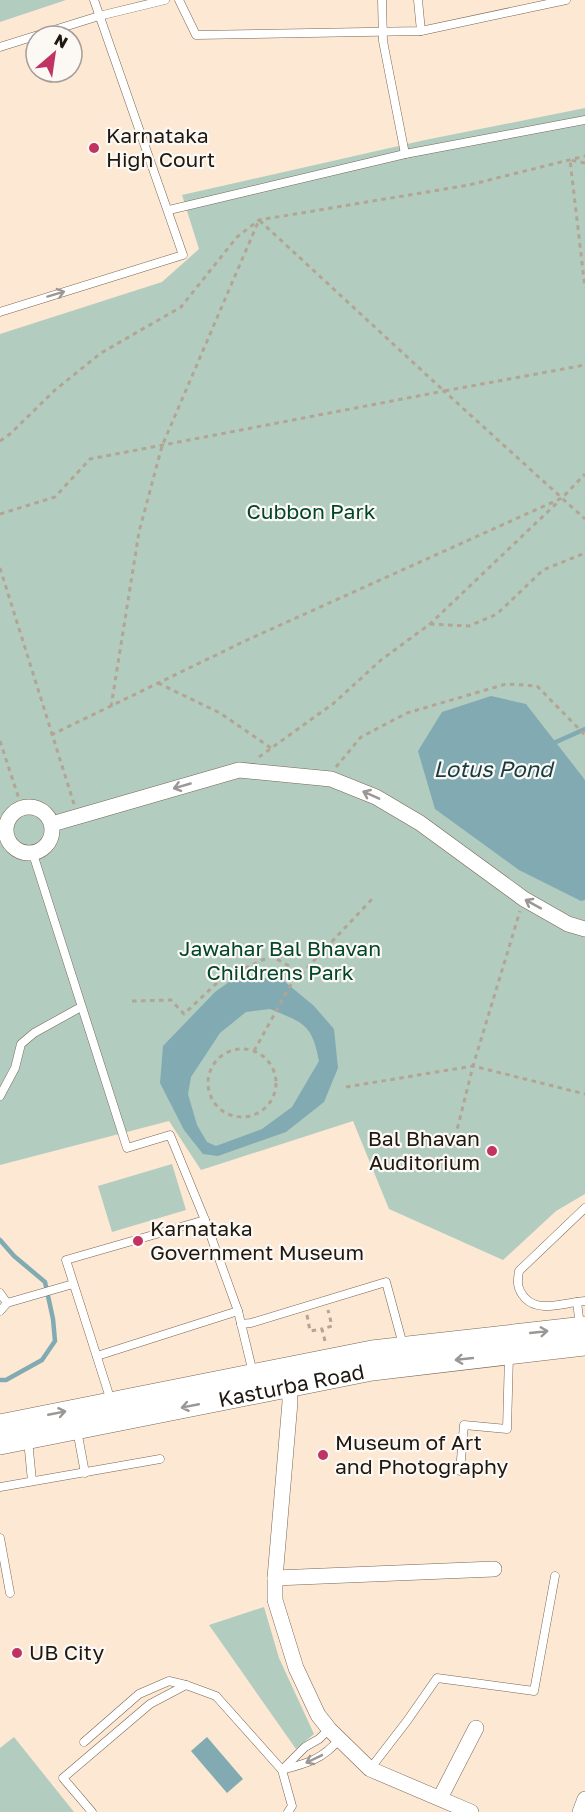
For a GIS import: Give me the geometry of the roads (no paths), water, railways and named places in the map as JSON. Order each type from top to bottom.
[{"type":"main road","name":"Kasturba Road","points":[[0,1425],[254,1374],[404,1347],[584,1333]]},
{"type":"main road","name":"Kasturba Road","points":[[0,1444],[372,1370],[509,1354],[584,1333]]},
{"type":"street","points":[[52,824],[239,770],[331,779],[376,797],[420,823],[524,899],[568,924],[585,929]]},
{"type":"street","points":[[33,807],[41,810],[52,824],[53,833],[50,842],[44,849],[33,854],[18,851],[4,841],[9,818],[15,811],[22,808],[33,807]]},
{"type":"street","points":[[289,1386],[290,1402],[275,1600],[296,1668],[318,1715],[334,1734],[370,1768],[471,1812]]},
{"type":"street","points":[[275,1578],[494,1569]]},
{"type":"street","points":[[440,1798],[476,1728]]},
{"type":"street","points":[[580,1812],[585,1799]]},
{"type":"lane","points":[[0,312],[183,255],[94,0]]},
{"type":"lane","points":[[0,47],[99,16],[165,0]]},
{"type":"lane","points":[[179,0],[196,35],[421,32],[566,0]]},
{"type":"lane","points":[[382,0],[383,32],[405,154]]},
{"type":"lane","points":[[418,0],[421,32]]},
{"type":"lane","points":[[169,210],[405,154],[585,120]]},
{"type":"lane","points":[[33,854],[127,1148],[170,1135],[205,1220],[238,1311],[254,1374]]},
{"type":"lane","points":[[0,1096],[15,1068],[21,1044],[34,1033],[81,1007]]},
{"type":"lane","points":[[584,1333],[581,1302],[539,1307],[532,1305],[519,1289],[517,1280],[519,1270],[585,1209]]},
{"type":"lane","points":[[111,1402],[66,1260],[205,1220]]},
{"type":"lane","points":[[241,1324],[386,1282],[404,1347]]},
{"type":"lane","points":[[0,1311],[7,1303],[73,1284]]},
{"type":"lane","points":[[0,1293],[7,1303]]},
{"type":"lane","points":[[97,1356],[238,1311]]},
{"type":"lane","points":[[460,1471],[464,1425],[507,1429],[509,1354]]},
{"type":"lane","points":[[77,1429],[85,1473]]},
{"type":"lane","points":[[28,1438],[32,1481]]},
{"type":"lane","points":[[0,1487],[160,1459]]},
{"type":"lane","points":[[0,1538],[10,1593]]},
{"type":"lane","points":[[370,1768],[437,1678],[534,1690],[555,1576]]},
{"type":"lane","points":[[84,1742],[139,1694],[169,1681],[186,1685],[216,1696],[282,1770],[290,1810]]},
{"type":"lane","points":[[92,1812],[63,1778],[150,1704],[186,1685]]},
{"type":"lane","points":[[334,1734],[331,1749],[313,1761],[282,1770],[304,1747],[334,1734]]},
{"type":"water","name":"Lotus Pond","points":[[491,696],[526,704],[585,780],[585,900],[581,901],[519,870],[435,809],[418,751],[442,712]]},
{"type":"water","points":[[259,977],[284,981],[314,1006],[334,1029],[338,1068],[324,1102],[286,1132],[218,1156],[203,1154],[184,1130],[160,1083],[163,1046],[215,992],[229,982]],"holes":[[[270,1009],[304,1026],[313,1039],[319,1061],[292,1107],[262,1129],[216,1146],[207,1142],[197,1125],[188,1094],[191,1077],[220,1033],[246,1012]]]},
{"type":"water","points":[[207,1737],[243,1779],[227,1793],[191,1751]]},
{"type":"waterway","points":[[556,742],[585,729]]},
{"type":"waterway","points":[[0,1240],[14,1256],[45,1282],[55,1341],[42,1360],[6,1380],[0,1380]]},
{"type":"place","name":"Karnataka High Court","points":[[94,148]]},
{"type":"place","name":"Bal Bhavan Auditorium","points":[[492,1151]]},
{"type":"place","name":"Karnataka Government Museum","points":[[138,1241]]},
{"type":"place","name":"Museum of Art and Photography","points":[[323,1455]]},
{"type":"place","name":"UB City","points":[[17,1653]]},
{"type":"park label","name":"Cubbon Park","points":[[311,512]]},
{"type":"park label","name":"Jawahar Bal Bhavan Childrens Park","points":[[280,961]]}]
